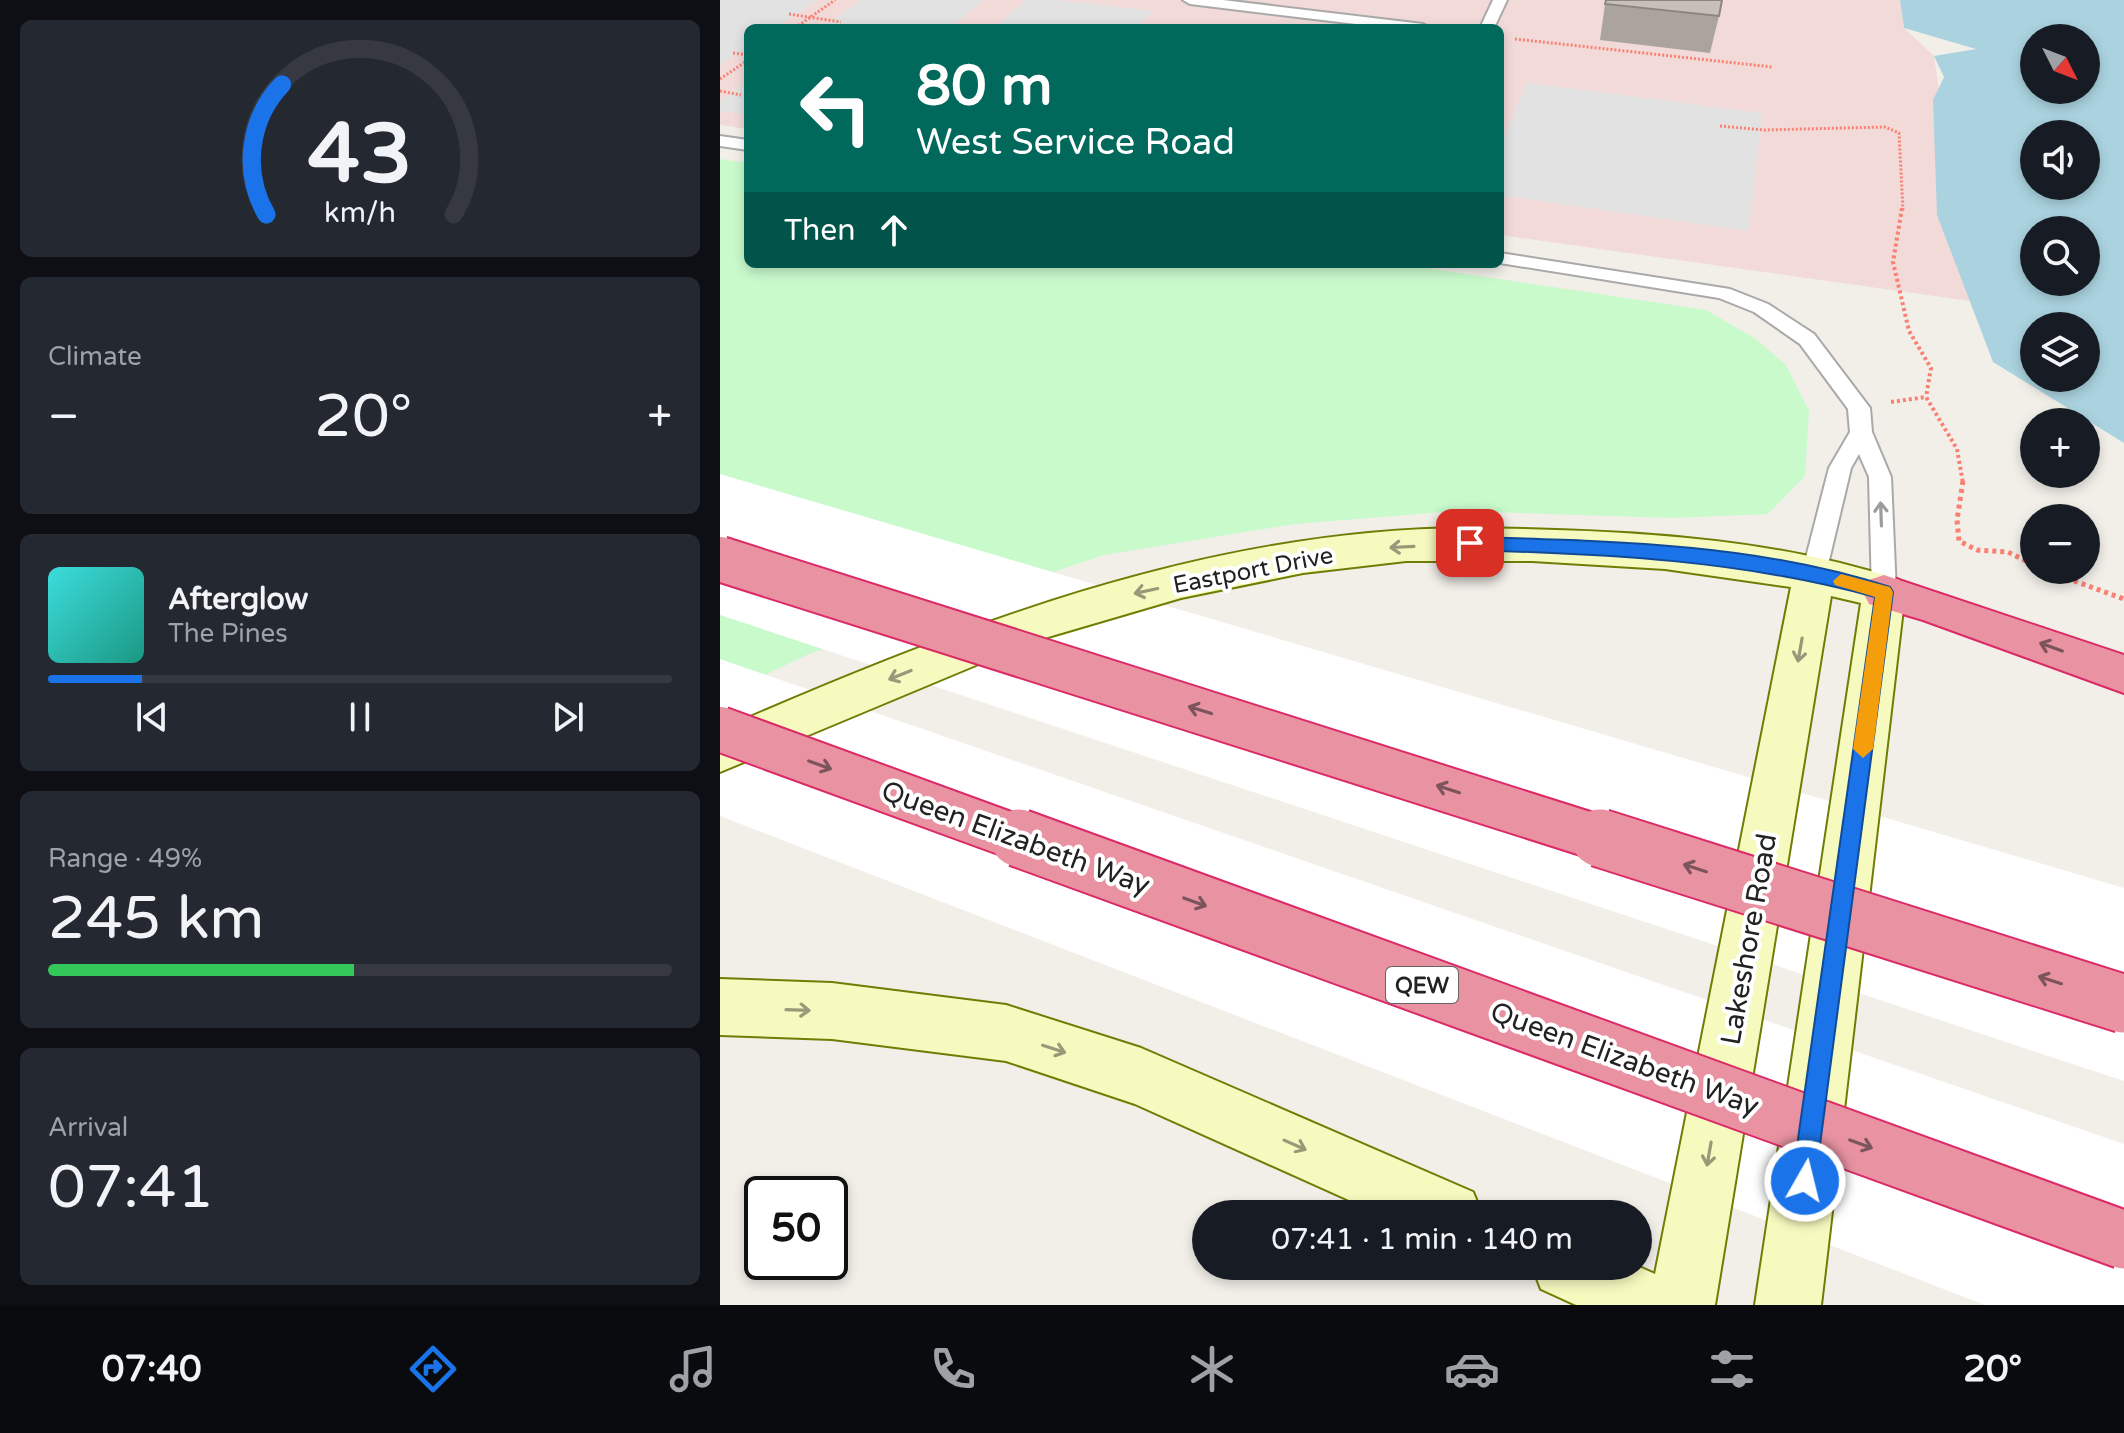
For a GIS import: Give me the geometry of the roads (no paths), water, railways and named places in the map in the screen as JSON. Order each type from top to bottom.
[{"type":"highway","points":[[720,559],[2124,1004]]},
{"type":"highway","points":[[1884,592],[1928,604],[2124,674]]},
{"type":"highway","name":"Queen Elizabeth Way","points":[[720,729],[2124,1240]]},
{"type":"main road","name":"Eastport Drive","points":[[720,752],[958,651],[1120,597],[1337,553],[1470,543],[1636,548],[1814,573],[1884,592]]},
{"type":"main road","name":"Lakeshore Road","points":[[1682,1305],[1814,573]]},
{"type":"main road","points":[[1788,1305],[1884,592]]},
{"type":"main road","points":[[720,1007],[832,1011],[1006,1033],[1141,1077],[1419,1200]]},
{"type":"main road","points":[[1595,1280],[1649,1305]]},
{"type":"lane","points":[[1190,0],[1390,24]]},
{"type":"lane","points":[[1489,24],[1500,0]]},
{"type":"lane","points":[[720,141],[744,144]]},
{"type":"lane","points":[[1504,259],[1723,293],[1761,308],[1807,339],[1859,408],[1861,432],[1880,477],[1884,592]]},
{"type":"lane","points":[[1814,573],[1840,468],[1861,432]]},
{"type":"water","points":[[1900,0],[2124,0],[2124,443],[2100,428],[2100,408],[2067,408],[2042,392],[2100,392],[2100,312],[2020,312],[2020,379],[1993,362],[1937,215],[1933,100],[1944,77],[1934,56],[1976,49],[1904,28]]}]
